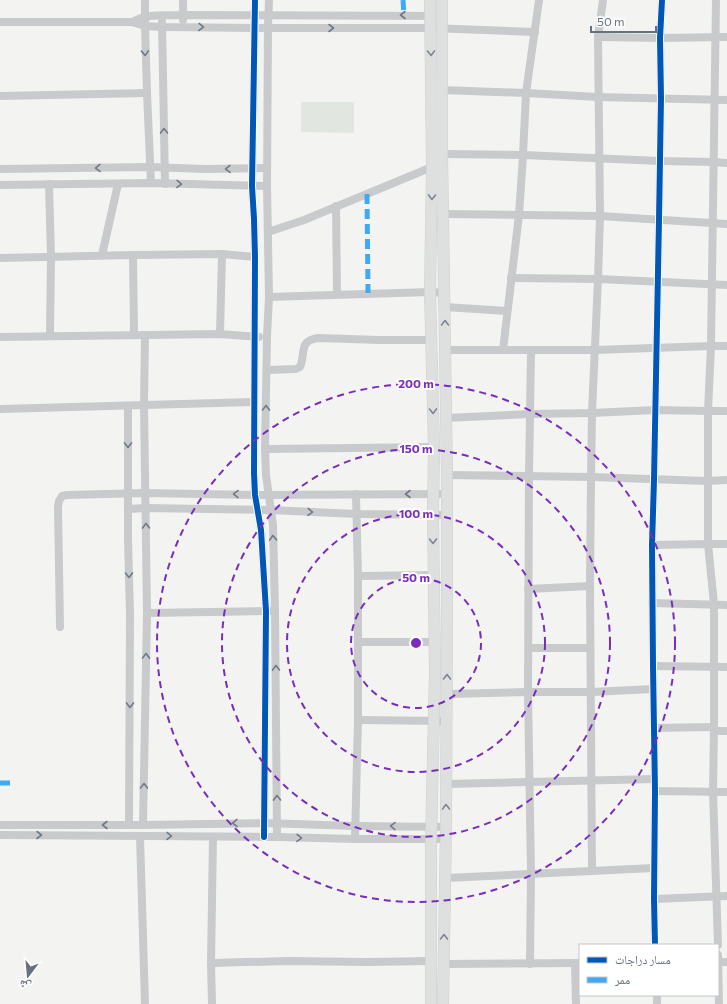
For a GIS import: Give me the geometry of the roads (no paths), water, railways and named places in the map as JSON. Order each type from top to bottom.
[{"type":"main road","points":[[430,0],[430,16],[436,28],[442,90],[444,214],[447,475],[447,694],[443,1004]]},
{"type":"main road","points":[[431,1004],[431,840],[436,674],[433,515],[434,447],[430,292],[436,28],[442,16],[442,0]]},
{"type":"street","points":[[145,0],[151,183]]},
{"type":"street","points":[[182,26],[183,0]]},
{"type":"street","points":[[256,0],[252,168],[255,257],[254,402],[255,494],[261,530],[266,611],[264,837]]},
{"type":"street","points":[[269,0],[267,168],[269,296],[265,449],[266,475],[273,525],[276,610],[277,837]]},
{"type":"street","points":[[503,350],[519,215],[526,93],[540,0]]},
{"type":"street","points":[[592,871],[590,692],[591,477],[594,350],[600,216],[598,36],[602,0]]},
{"type":"street","points":[[655,944],[655,779],[652,545],[660,162],[660,38],[662,0]]},
{"type":"street","points":[[716,0],[712,284],[707,481],[708,544],[714,604],[713,792],[718,944]]},
{"type":"street","points":[[132,22],[145,16],[183,15],[442,16]]},
{"type":"street","points":[[162,16],[165,184]]},
{"type":"street","points":[[0,22],[132,22],[145,26],[162,27],[436,28],[535,32]]},
{"type":"street","points":[[598,36],[660,38],[727,37]]},
{"type":"street","points":[[442,90],[598,97],[727,100]]},
{"type":"street","points":[[0,96],[147,93]]},
{"type":"street","points":[[442,154],[523,155],[660,162],[727,163]]},
{"type":"street","points":[[0,169],[150,167],[205,169],[267,168]]},
{"type":"street","points":[[268,232],[304,220],[432,167]]},
{"type":"street","points":[[50,336],[53,184],[56,169]]},
{"type":"street","points":[[0,185],[151,183],[267,186]]},
{"type":"street","points":[[102,255],[118,184]]},
{"type":"street","points":[[336,206],[337,294]]},
{"type":"street","points":[[444,214],[600,216],[727,224]]},
{"type":"street","points":[[0,258],[222,254],[255,257]]},
{"type":"street","points":[[220,334],[222,254]]},
{"type":"street","points":[[133,255],[134,335]]},
{"type":"street","points":[[511,278],[598,279],[727,285]]},
{"type":"street","points":[[269,296],[430,292],[444,293]]},
{"type":"street","points":[[445,307],[507,311]]},
{"type":"street","points":[[0,337],[220,334],[267,337]]},
{"type":"street","points":[[143,825],[147,613],[144,406],[145,335]]},
{"type":"street","points":[[267,370],[296,369],[300,367],[302,363],[304,346],[308,340],[312,339],[432,340]]},
{"type":"street","points":[[445,350],[531,351],[727,346]]},
{"type":"street","points":[[530,964],[531,873],[528,589],[531,351]]},
{"type":"street","points":[[0,410],[254,402]]},
{"type":"street","points":[[128,406],[130,615],[129,825]]},
{"type":"street","points":[[446,418],[655,410],[727,411]]},
{"type":"street","points":[[265,449],[434,447]]},
{"type":"street","points":[[447,475],[591,477],[707,481],[727,480]]},
{"type":"street","points":[[60,627],[59,501],[62,496],[145,493],[447,494]]},
{"type":"street","points":[[355,839],[358,720],[358,576],[356,494]]},
{"type":"street","points":[[128,509],[271,510],[356,514],[447,515]]},
{"type":"street","points":[[652,545],[727,544]]},
{"type":"street","points":[[358,576],[434,575]]},
{"type":"street","points":[[528,589],[590,586]]},
{"type":"street","points":[[652,603],[727,605]]},
{"type":"street","points":[[147,613],[276,610]]},
{"type":"street","points":[[358,642],[435,642]]},
{"type":"street","points":[[529,648],[590,648]]},
{"type":"street","points":[[653,666],[727,667]]},
{"type":"street","points":[[447,694],[590,692],[653,689]]},
{"type":"street","points":[[358,720],[446,720]]},
{"type":"street","points":[[654,728],[714,729],[727,731]]},
{"type":"street","points":[[446,784],[655,779]]},
{"type":"street","points":[[655,791],[727,792]]},
{"type":"street","points":[[0,825],[264,823],[446,827]]},
{"type":"street","points":[[0,835],[445,839]]},
{"type":"street","points":[[140,836],[145,1004]]},
{"type":"street","points":[[212,1004],[211,963],[213,837]]},
{"type":"street","points":[[445,878],[654,868]]},
{"type":"street","points":[[654,898],[727,896]]},
{"type":"street","points":[[211,963],[288,961],[431,962]]},
{"type":"street","points":[[444,964],[577,963],[576,1004]]}]
